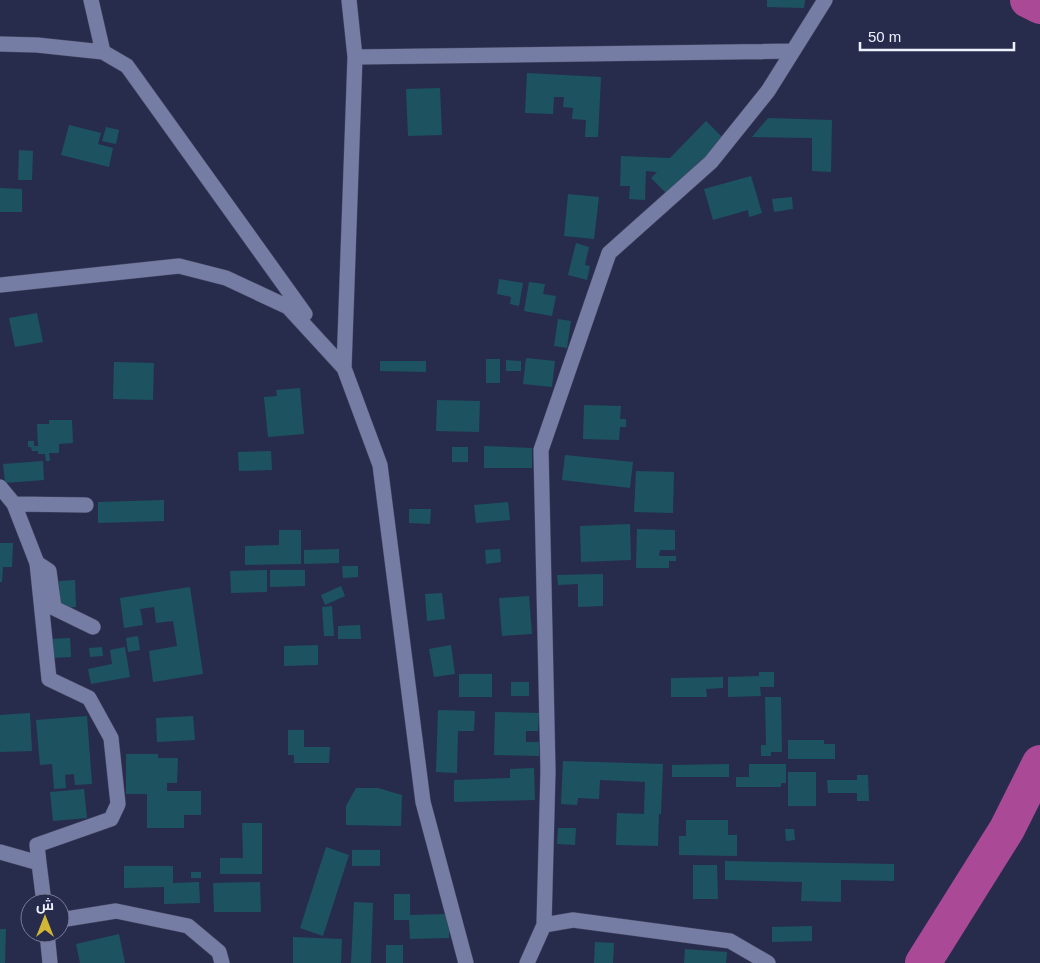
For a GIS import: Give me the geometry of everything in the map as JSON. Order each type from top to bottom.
[{"type":"street","points":[[91,0],[102,52]]},
{"type":"street","points":[[344,368],[355,58],[349,0]]},
{"type":"street","points":[[527,963],[544,925],[548,771],[541,450],[609,253],[711,162],[768,91],[825,0]]},
{"type":"street","points":[[0,44],[37,45],[102,52],[127,66],[344,368],[380,465],[423,802],[466,963]]},
{"type":"street","points":[[355,58],[793,51]]},
{"type":"street","points":[[0,284],[179,266],[226,278],[288,307],[344,368]]},
{"type":"street","points":[[0,487],[14,504],[36,563],[49,679],[89,698],[110,738],[118,804],[110,819],[37,845],[43,893]]},
{"type":"street","points":[[14,504],[86,505]]},
{"type":"street","points":[[36,563],[49,571],[54,608],[93,627]]},
{"type":"street","points":[[0,852],[39,863]]},
{"type":"street","points":[[70,918],[116,911],[188,926],[219,952],[222,963]]},
{"type":"street","points":[[544,925],[573,920],[730,941],[768,963]]},
{"type":"street","points":[[48,943],[50,963]]},
{"type":"building","points":[[767,0],[805,0],[804,8],[767,7]]},
{"type":"building","points":[[527,73],[601,77],[598,137],[585,137],[586,120],[572,119],[573,108],[563,107],[564,97],[554,97],[553,114],[525,113]]},
{"type":"building","points":[[440,88],[442,135],[408,136],[406,89]]},
{"type":"building","points":[[768,118],[832,120],[831,172],[812,171],[812,138],[752,137]]},
{"type":"building","points":[[706,121],[724,139],[669,196],[651,178],[657,172],[646,171],[645,200],[629,199],[630,186],[620,186],[621,156],[670,158]]},
{"type":"building","points":[[69,125],[101,133],[98,144],[113,148],[109,167],[61,155]]},
{"type":"building","points":[[106,127],[119,130],[116,144],[102,141]]},
{"type":"building","points":[[19,150],[33,151],[32,180],[18,180]]},
{"type":"building","points":[[751,176],[762,213],[749,217],[748,210],[713,220],[704,189]]},
{"type":"building","points":[[0,188],[22,189],[22,212],[0,212]]},
{"type":"building","points":[[568,194],[599,197],[594,239],[564,236]]},
{"type":"building","points":[[792,197],[793,209],[774,212],[772,199]]},
{"type":"building","points":[[576,243],[589,247],[585,265],[590,266],[587,280],[568,275]]},
{"type":"building","points":[[499,279],[523,283],[519,306],[510,304],[511,297],[497,294]]},
{"type":"building","points":[[529,282],[545,284],[543,294],[556,296],[552,316],[524,311]]},
{"type":"building","points":[[37,313],[43,342],[15,347],[9,318]]},
{"type":"building","points":[[558,319],[571,321],[567,348],[554,346]]},
{"type":"building","points":[[526,358],[555,361],[552,387],[523,384]]},
{"type":"building","points":[[486,359],[500,359],[500,383],[486,383]]},
{"type":"building","points":[[506,360],[521,361],[521,371],[506,371]]},
{"type":"building","points":[[380,361],[426,361],[426,372],[380,371]]},
{"type":"building","points":[[114,362],[154,363],[153,400],[113,399]]},
{"type":"building","points":[[300,388],[304,434],[268,437],[264,397],[277,396],[276,390]]},
{"type":"building","points":[[437,400],[480,401],[479,432],[436,431]]},
{"type":"building","points":[[584,405],[621,406],[620,419],[626,419],[626,427],[620,427],[619,440],[583,439]]},
{"type":"building","points":[[49,420],[72,420],[73,443],[59,444],[59,453],[49,453],[50,461],[46,461],[45,454],[38,454],[38,451],[32,451],[31,447],[28,447],[28,441],[34,441],[34,446],[38,446],[37,424],[49,424]]},
{"type":"building","points":[[484,446],[532,448],[532,468],[484,468]]},
{"type":"building","points":[[452,447],[468,447],[468,462],[452,462]]},
{"type":"building","points":[[271,451],[272,470],[239,471],[238,452]]},
{"type":"building","points":[[565,455],[633,462],[630,488],[562,480]]},
{"type":"building","points":[[43,461],[44,480],[5,483],[3,464]]},
{"type":"building","points":[[636,471],[674,472],[673,513],[634,512]]},
{"type":"building","points":[[164,500],[164,521],[98,523],[98,502]]},
{"type":"building","points":[[508,502],[510,520],[476,523],[474,505]]},
{"type":"building","points":[[409,509],[431,509],[430,524],[409,523]]},
{"type":"building","points":[[630,524],[631,560],[581,562],[580,526]]},
{"type":"building","points":[[637,529],[675,530],[675,550],[660,550],[659,556],[676,556],[676,561],[669,561],[669,568],[636,568]]},
{"type":"building","points":[[279,530],[301,530],[301,564],[245,565],[245,546],[279,545]]},
{"type":"building","points":[[0,543],[13,543],[12,567],[3,567],[2,582],[0,582]]},
{"type":"building","points":[[339,549],[339,563],[304,564],[304,550]]},
{"type":"building","points":[[500,549],[501,562],[486,564],[485,550]]},
{"type":"building","points":[[342,566],[358,566],[358,577],[343,578]]},
{"type":"building","points":[[267,570],[267,592],[231,593],[230,571]]},
{"type":"building","points":[[270,570],[305,570],[305,586],[270,587]]},
{"type":"building","points":[[603,574],[603,606],[578,607],[578,584],[558,585],[557,575]]},
{"type":"building","points":[[75,580],[76,607],[60,608],[59,581]]},
{"type":"building","points":[[341,586],[345,596],[325,605],[321,595]]},
{"type":"building","points":[[190,587],[203,674],[153,682],[149,651],[177,646],[173,621],[156,623],[154,607],[140,609],[143,625],[124,628],[120,598]]},
{"type":"building","points":[[442,593],[445,619],[427,621],[425,594]]},
{"type":"building","points":[[529,596],[532,634],[502,636],[499,598]]},
{"type":"building","points":[[332,606],[334,636],[324,636],[322,607]]},
{"type":"building","points":[[360,625],[361,639],[338,639],[338,626]]},
{"type":"building","points":[[138,636],[140,650],[128,652],[126,638]]},
{"type":"building","points":[[70,638],[71,657],[51,658],[50,639]]},
{"type":"building","points":[[318,645],[318,665],[284,666],[284,646]]},
{"type":"building","points":[[451,645],[455,674],[434,677],[429,649]]},
{"type":"building","points":[[102,647],[103,656],[90,657],[89,648]]},
{"type":"building","points":[[125,647],[130,677],[91,684],[88,669],[112,664],[110,650]]},
{"type":"building","points":[[759,672],[774,672],[774,687],[760,687],[761,696],[728,697],[728,677],[759,676]]},
{"type":"building","points":[[459,674],[492,674],[492,697],[459,697]]},
{"type":"building","points":[[723,677],[723,688],[706,689],[707,697],[671,697],[671,678]]},
{"type":"building","points":[[511,682],[529,682],[529,696],[511,696]]},
{"type":"building","points":[[765,697],[781,697],[782,752],[771,752],[771,756],[761,756],[761,745],[766,745]]},
{"type":"building","points":[[438,710],[475,711],[474,731],[458,731],[457,773],[436,772]]},
{"type":"building","points":[[495,712],[539,713],[538,731],[526,731],[526,742],[539,742],[539,756],[494,755]]},
{"type":"building","points":[[30,713],[32,751],[0,752],[0,715]]},
{"type":"building","points":[[87,716],[92,784],[75,785],[74,774],[65,775],[66,788],[54,789],[52,764],[40,765],[36,720]]},
{"type":"building","points":[[193,716],[195,740],[157,742],[156,718]]},
{"type":"building","points":[[288,730],[304,730],[304,747],[330,747],[329,763],[294,763],[294,755],[288,755]]},
{"type":"building","points":[[788,740],[824,740],[824,744],[835,744],[835,759],[788,759]]},
{"type":"building","points":[[126,754],[158,754],[158,758],[178,758],[177,783],[167,783],[167,791],[201,791],[201,815],[184,815],[184,828],[147,828],[147,794],[126,794]]},
{"type":"building","points":[[563,761],[663,764],[658,846],[616,845],[617,813],[644,814],[645,782],[600,780],[599,799],[578,798],[577,805],[561,804]]},
{"type":"building","points":[[729,764],[729,777],[672,777],[672,765]]},
{"type":"building","points":[[749,764],[786,764],[786,783],[781,783],[781,787],[736,787],[736,777],[749,777]]},
{"type":"building","points":[[534,768],[535,800],[454,802],[454,780],[510,778],[510,769]]},
{"type":"building","points":[[788,772],[816,772],[816,806],[788,806]]},
{"type":"building","points":[[857,775],[868,775],[869,801],[857,801],[857,793],[828,793],[827,780],[857,780]]},
{"type":"building","points":[[356,788],[378,788],[402,795],[401,826],[346,825],[346,806]]},
{"type":"building","points":[[84,789],[87,818],[53,821],[50,792]]},
{"type":"building","points":[[686,820],[728,820],[728,835],[737,835],[737,856],[679,855],[679,836],[686,836]]},
{"type":"building","points":[[242,823],[262,823],[262,874],[220,874],[220,858],[243,858]]},
{"type":"building","points":[[558,828],[576,828],[575,845],[557,844]]},
{"type":"building","points":[[785,829],[794,829],[795,840],[786,841]]},
{"type":"building","points":[[326,847],[349,855],[323,936],[300,928]]},
{"type":"building","points":[[352,850],[380,850],[380,866],[352,866]]},
{"type":"building","points":[[725,861],[894,864],[894,881],[841,880],[841,902],[801,901],[802,882],[725,880]]},
{"type":"building","points":[[693,865],[717,865],[718,899],[693,899]]},
{"type":"building","points":[[124,866],[173,866],[173,883],[199,882],[200,903],[164,904],[164,887],[124,888]]},
{"type":"building","points":[[191,872],[201,872],[201,878],[191,878]]},
{"type":"building","points":[[260,882],[261,912],[214,912],[213,883]]},
{"type":"building","points":[[394,894],[410,894],[410,915],[449,914],[449,938],[410,939],[409,920],[394,920]]},
{"type":"building","points":[[354,902],[373,903],[371,963],[351,963]]},
{"type":"building","points":[[812,926],[812,941],[772,942],[772,927]]},
{"type":"building","points":[[0,929],[6,929],[5,963],[0,963]]},
{"type":"building","points":[[119,934],[125,963],[80,963],[76,944]]},
{"type":"building","points":[[293,937],[342,939],[341,963],[293,963]]},
{"type":"building","points":[[595,942],[614,943],[613,963],[594,963]]},
{"type":"building","points":[[386,945],[403,945],[403,963],[386,963]]},
{"type":"building","points":[[685,949],[727,952],[726,963],[684,963]]},
{"type":"waterway","points":[[1028,0],[1040,6]]},
{"type":"waterway","points":[[923,963],[1007,829],[1040,763]]}]
